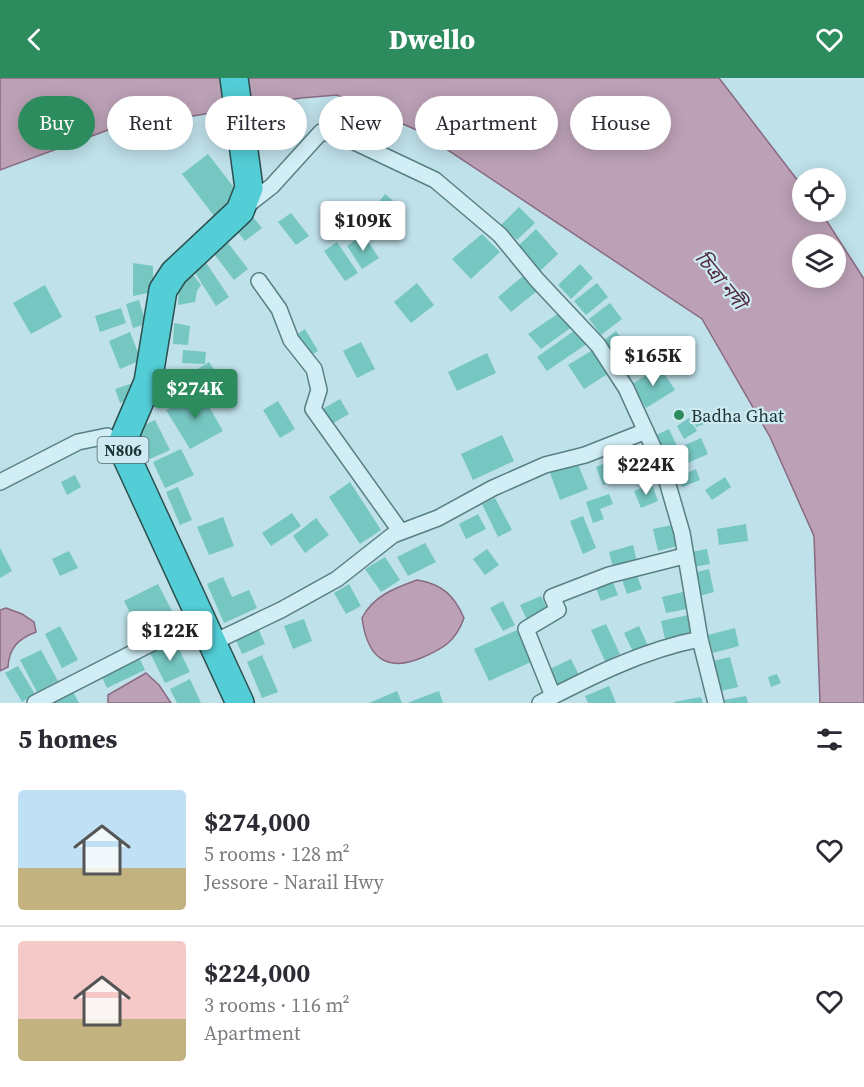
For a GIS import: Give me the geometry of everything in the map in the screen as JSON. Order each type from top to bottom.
[{"type":"highway","points":[[234,78],[249,188],[240,211]]},
{"type":"highway","name":"N806","points":[[240,211],[174,273],[163,290],[148,382],[121,445],[203,617],[240,703]]},
{"type":"street","points":[[240,211],[272,186],[321,132],[344,137],[435,180],[500,235],[537,280],[598,345],[626,388],[646,431],[664,471],[682,533],[684,556],[700,639],[716,703]]},
{"type":"street","points":[[259,281],[279,309],[291,340],[314,369],[319,390],[314,410],[401,532]]},
{"type":"street","points":[[214,642],[281,610],[337,579],[393,535],[438,518],[493,488],[545,465],[585,455],[646,431]]},
{"type":"street","points":[[0,482],[78,442],[107,436],[121,445]]},
{"type":"street","points":[[684,556],[609,575],[552,597],[558,610],[526,629],[546,700],[618,665],[678,644],[700,639]]},
{"type":"street","points":[[35,703],[203,617]]},
{"type":"water","name":"চিত্রা নদী","points":[[0,78],[719,78],[792,173],[792,222],[827,222],[835,234],[792,234],[792,288],[846,288],[846,251],[864,279],[864,703],[820,703],[814,536],[770,437],[702,319],[448,150],[558,150],[558,96],[415,96],[415,129],[403,124],[403,96],[205,96],[205,114],[193,116],[193,96],[107,96],[107,130],[95,135],[95,96],[18,96],[18,150],[54,150],[0,170]]},
{"type":"water","points":[[417,580],[433,584],[446,592],[456,603],[464,618],[453,638],[436,651],[408,662],[388,662],[373,651],[364,631],[362,618],[378,598]]},
{"type":"water","points":[[6,608],[34,622],[36,632],[16,645],[10,654],[8,667],[0,671],[0,610]]},
{"type":"water","points":[[146,673],[159,685],[171,703],[108,703],[108,695]]},
{"type":"building","points":[[208,154],[239,194],[214,216],[182,174]]},
{"type":"building","points":[[385,194],[404,210],[396,220],[377,204]]},
{"type":"building","points":[[519,207],[535,223],[517,240],[501,225]]},
{"type":"building","points":[[248,211],[262,228],[245,241],[232,225]]},
{"type":"building","points":[[291,213],[309,236],[296,245],[278,222]]},
{"type":"building","points":[[536,229],[558,254],[539,272],[517,247]]},
{"type":"building","points":[[363,234],[379,258],[362,269],[347,246]]},
{"type":"building","points":[[482,234],[500,252],[471,279],[452,259]]},
{"type":"building","points":[[225,239],[248,269],[234,280],[211,250]]},
{"type":"building","points":[[337,242],[358,273],[345,281],[324,251]]},
{"type":"building","points":[[203,258],[229,297],[216,306],[192,268]]},
{"type":"building","points":[[133,263],[153,266],[153,292],[133,296]]},
{"type":"building","points":[[580,264],[593,278],[571,299],[558,285]]},
{"type":"building","points":[[190,271],[201,285],[195,302],[178,305],[179,286]]},
{"type":"building","points":[[523,276],[537,291],[511,312],[498,297]]},
{"type":"building","points":[[417,283],[434,305],[411,323],[394,302]]},
{"type":"building","points":[[597,283],[608,297],[586,315],[574,301]]},
{"type":"building","points":[[45,285],[62,317],[31,334],[13,303]]},
{"type":"building","points":[[139,300],[146,324],[133,328],[126,304]]},
{"type":"building","points":[[610,303],[622,319],[601,335],[589,319]]},
{"type":"building","points":[[121,308],[126,323],[100,332],[95,316]]},
{"type":"building","points":[[559,313],[572,327],[541,349],[528,334]]},
{"type":"building","points":[[174,323],[190,326],[188,345],[173,344]]},
{"type":"building","points":[[578,328],[588,343],[547,371],[537,357]]},
{"type":"building","points":[[305,329],[318,351],[308,357],[295,336]]},
{"type":"building","points":[[616,331],[625,343],[611,353],[602,342]]},
{"type":"building","points":[[130,332],[141,360],[120,369],[109,341]]},
{"type":"building","points":[[361,342],[375,369],[357,378],[343,351]]},
{"type":"building","points":[[629,345],[641,362],[625,373],[614,357]]},
{"type":"building","points":[[594,349],[609,373],[584,389],[568,365]]},
{"type":"building","points":[[183,350],[206,352],[205,364],[182,363]]},
{"type":"building","points":[[487,353],[496,373],[457,391],[448,372]]},
{"type":"building","points":[[209,362],[215,371],[169,397],[165,389]]},
{"type":"building","points":[[660,367],[675,390],[646,408],[632,384]]},
{"type":"building","points":[[133,383],[137,396],[120,403],[115,389]]},
{"type":"building","points":[[200,391],[223,431],[190,449],[166,410]]},
{"type":"building","points":[[340,399],[349,414],[330,425],[321,410]]},
{"type":"building","points":[[278,401],[295,429],[280,438],[263,410]]},
{"type":"building","points":[[703,412],[707,423],[696,427],[692,416]]},
{"type":"building","points":[[689,418],[697,431],[684,439],[677,426]]},
{"type":"building","points":[[155,420],[170,450],[150,459],[136,429]]},
{"type":"building","points":[[669,429],[678,448],[701,438],[708,454],[683,465],[681,462],[668,468],[654,436]]},
{"type":"building","points":[[502,435],[514,461],[473,480],[461,454]]},
{"type":"building","points":[[181,449],[194,475],[165,488],[153,462]]},
{"type":"building","points":[[644,451],[653,471],[639,479],[629,458]]},
{"type":"building","points":[[614,459],[622,477],[603,485],[596,467]]},
{"type":"building","points":[[577,462],[588,489],[560,500],[550,473]]},
{"type":"building","points":[[696,469],[700,480],[682,487],[678,477]]},
{"type":"building","points":[[75,475],[81,487],[67,495],[61,482]]},
{"type":"building","points":[[725,477],[731,487],[712,500],[705,490]]},
{"type":"building","points":[[350,482],[381,530],[360,544],[329,497]]},
{"type":"building","points":[[652,484],[658,501],[641,508],[634,491]]},
{"type":"building","points":[[178,487],[192,520],[180,525],[166,492]]},
{"type":"building","points":[[609,494],[613,504],[600,509],[604,519],[593,523],[586,502]]},
{"type":"building","points":[[495,498],[512,530],[498,537],[482,504]]},
{"type":"building","points":[[292,513],[301,526],[271,546],[262,533]]},
{"type":"building","points":[[478,514],[486,529],[466,539],[459,524]]},
{"type":"building","points":[[583,516],[596,548],[583,554],[570,521]]},
{"type":"building","points":[[223,517],[234,546],[209,555],[197,527]]},
{"type":"building","points":[[316,518],[329,535],[305,553],[293,536]]},
{"type":"building","points":[[746,524],[748,541],[719,545],[717,529]]},
{"type":"building","points":[[672,525],[677,546],[658,551],[653,529]]},
{"type":"building","points":[[425,543],[436,562],[408,576],[397,557]]},
{"type":"building","points":[[633,545],[637,561],[613,567],[609,552]]},
{"type":"building","points":[[0,548],[12,571],[0,578]]},
{"type":"building","points":[[487,549],[499,565],[485,575],[473,559]]},
{"type":"building","points":[[707,549],[710,564],[694,567],[691,552]]},
{"type":"building","points":[[69,551],[78,568],[60,576],[52,559]]},
{"type":"building","points":[[385,557],[400,580],[381,592],[365,569]]},
{"type":"building","points":[[709,569],[714,592],[699,596],[693,573]]},
{"type":"building","points":[[635,570],[642,589],[627,594],[620,574]]},
{"type":"building","points":[[223,577],[232,597],[249,590],[257,608],[224,623],[207,584]]},
{"type":"building","points":[[611,577],[618,595],[601,601],[594,583]]},
{"type":"building","points":[[158,584],[174,615],[140,632],[124,601]]},
{"type":"building","points":[[349,584],[361,606],[346,614],[334,593]]},
{"type":"building","points":[[683,592],[687,609],[666,613],[662,597]]},
{"type":"building","points":[[541,596],[548,611],[527,620],[520,605]]},
{"type":"building","points":[[503,601],[515,625],[503,631],[490,608]]},
{"type":"building","points":[[688,615],[692,633],[665,639],[661,621]]},
{"type":"building","points":[[304,619],[312,641],[293,649],[284,626]]},
{"type":"building","points":[[606,624],[620,654],[605,661],[591,630]]},
{"type":"building","points":[[60,626],[78,660],[62,668],[45,634]]},
{"type":"building","points":[[639,626],[649,648],[634,654],[624,633]]},
{"type":"building","points":[[258,628],[265,644],[242,654],[235,638]]},
{"type":"building","points":[[735,628],[739,646],[713,653],[708,635]]},
{"type":"building","points":[[517,630],[531,662],[489,681],[474,649]]},
{"type":"building","points":[[175,641],[190,672],[165,683],[150,653]]},
{"type":"building","points":[[41,650],[58,681],[37,692],[20,660]]},
{"type":"building","points":[[262,655],[278,692],[262,698],[247,662]]},
{"type":"building","points":[[139,657],[145,670],[107,688],[101,675]]},
{"type":"building","points":[[730,657],[738,687],[721,691],[713,661]]},
{"type":"building","points":[[571,659],[580,677],[558,687],[550,669]]},
{"type":"building","points":[[18,666],[35,694],[22,702],[5,673]]},
{"type":"building","points":[[777,674],[781,683],[771,687],[768,677]]},
{"type":"building","points":[[190,679],[201,703],[177,703],[170,689]]},
{"type":"building","points":[[609,686],[616,703],[588,703],[585,696]]},
{"type":"building","points":[[71,688],[79,703],[42,703]]},
{"type":"building","points":[[397,691],[402,703],[369,703]]},
{"type":"building","points":[[439,691],[443,703],[407,703]]},
{"type":"building","points":[[746,696],[748,703],[725,703],[724,700]]},
{"type":"building","points":[[701,697],[703,703],[674,703],[674,702]]},
{"type":"place","name":"Badha Ghat","points":[[679,415]]}]
